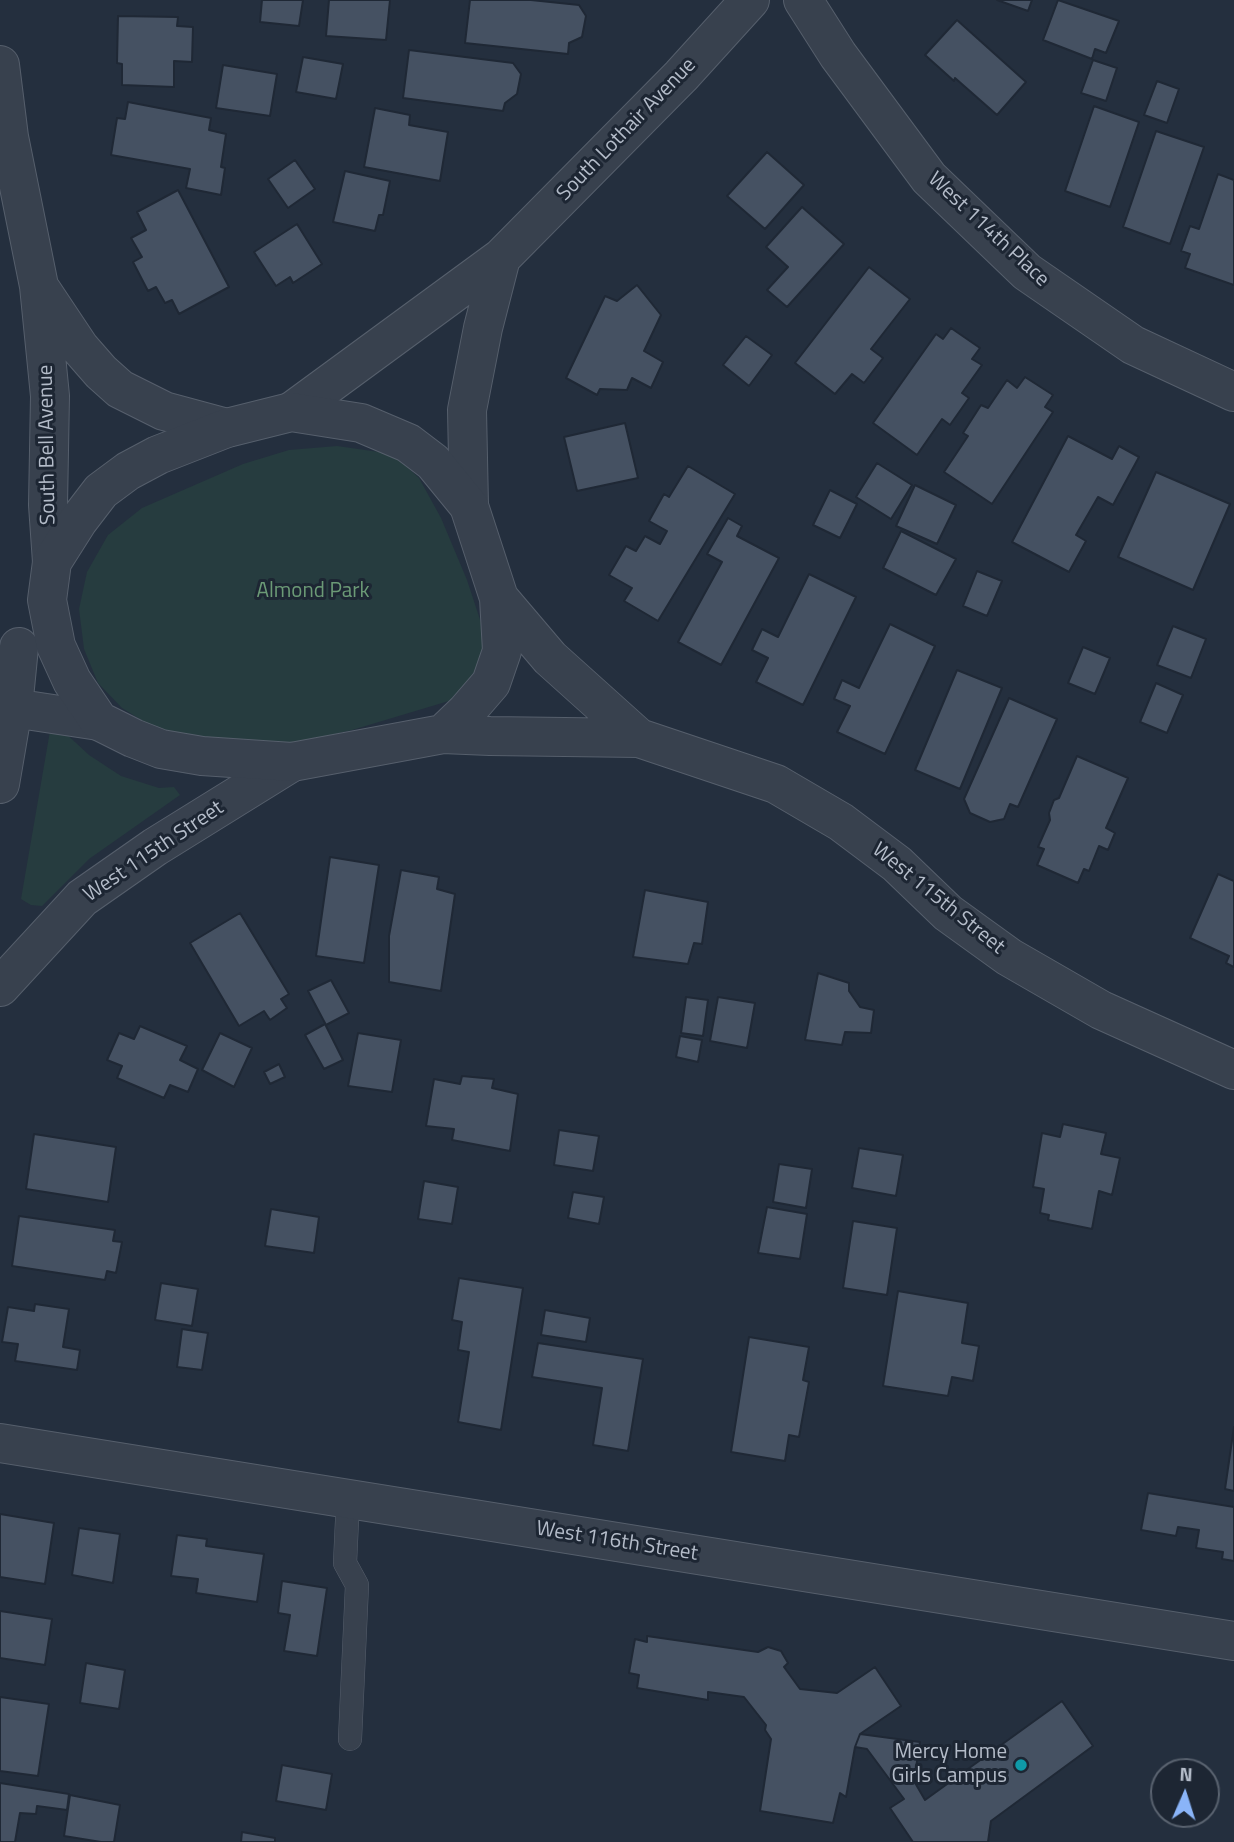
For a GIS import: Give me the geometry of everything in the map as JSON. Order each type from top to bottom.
[{"type":"street","name":"South Lothair Avenue","points":[[290,412],[501,258],[681,76],[750,0]]},
{"type":"street","name":"West 114th Place","points":[[803,0],[838,55],[929,178],[1027,272],[1133,345],[1234,393]]},
{"type":"street","name":"South Bell Avenue","points":[[0,65],[9,137],[38,286],[50,396],[48,505],[52,562]]},
{"type":"street","points":[[443,734],[491,683],[502,651],[499,598],[469,506],[467,410],[483,328],[501,258]]},
{"type":"street","name":"South Bell Avenue","points":[[38,286],[80,348],[120,389],[164,411],[227,428]]},
{"type":"street","points":[[99,721],[72,681],[56,646],[47,600],[52,562],[78,521],[101,492],[128,471],[159,455],[227,428],[290,412],[361,423],[408,443],[433,462],[469,506]]},
{"type":"street","name":"West 115th Street","points":[[499,598],[550,658],[639,738]]},
{"type":"street","points":[[0,784],[10,658],[47,600]]},
{"type":"street","points":[[7,708],[99,721],[161,749],[202,756],[292,762]]},
{"type":"street","name":"West 115th Street","points":[[0,987],[82,898],[155,847],[292,762],[443,734],[639,738],[776,784],[841,821],[897,864],[948,913],[1009,957],[1101,1010],[1234,1070]]},
{"type":"street","name":"West 116th Street","points":[[0,1443],[1234,1641]]},
{"type":"lane","points":[[348,1499],[345,1563],[357,1585],[350,1739]]},
{"type":"green space","name":"Almond Park","points":[[337,446],[393,454],[419,478],[441,518],[467,580],[490,650],[462,697],[295,744],[236,744],[156,729],[122,708],[98,683],[84,649],[79,609],[87,572],[108,535],[142,508],[243,464],[289,450]]},
{"type":"green space","points":[[62,730],[89,755],[121,776],[159,788],[174,787],[180,795],[89,859],[42,906],[31,905],[21,899],[50,731]]},
{"type":"building","points":[[262,0],[303,0],[299,26],[260,22]]},
{"type":"building","points":[[329,0],[390,0],[386,40],[326,36]]},
{"type":"building","points":[[470,0],[531,0],[579,5],[586,16],[582,37],[569,43],[568,54],[465,43]]},
{"type":"building","points":[[997,0],[1032,0],[1028,11]]},
{"type":"building","points":[[1058,0],[1119,21],[1106,53],[1095,49],[1092,59],[1043,40]]},
{"type":"building","points":[[118,16],[178,17],[177,26],[193,27],[192,62],[174,61],[174,87],[122,85],[122,64],[117,63]]},
{"type":"building","points":[[957,20],[1026,82],[997,115],[925,55]]},
{"type":"building","points":[[409,50],[513,63],[521,74],[517,94],[505,103],[503,111],[403,98]]},
{"type":"building","points":[[303,57],[343,64],[336,99],[296,92]]},
{"type":"building","points":[[1093,60],[1117,68],[1106,101],[1081,93]]},
{"type":"building","points":[[223,65],[277,74],[270,116],[216,108]]},
{"type":"building","points":[[1157,81],[1179,89],[1167,123],[1144,115]]},
{"type":"building","points":[[128,102],[211,118],[209,130],[226,134],[221,167],[225,168],[221,195],[186,188],[190,169],[111,155],[117,118],[125,119]]},
{"type":"building","points":[[1094,106],[1139,122],[1110,207],[1065,191]]},
{"type":"building","points":[[375,108],[410,115],[409,125],[448,132],[440,181],[364,167]]},
{"type":"building","points":[[1156,131],[1204,147],[1170,244],[1123,227]]},
{"type":"building","points":[[767,152],[804,185],[765,229],[727,196]]},
{"type":"building","points":[[295,160],[315,189],[288,208],[268,179]]},
{"type":"building","points":[[345,171],[390,181],[383,215],[379,215],[375,231],[333,222]]},
{"type":"building","points":[[1218,174],[1234,180],[1234,285],[1185,268],[1190,254],[1181,251],[1190,226],[1199,229]]},
{"type":"building","points":[[178,190],[229,287],[179,314],[172,300],[165,303],[156,287],[148,291],[133,262],[142,257],[131,238],[146,230],[137,212]]},
{"type":"building","points":[[802,207],[844,244],[787,307],[767,290],[788,267],[766,247]]},
{"type":"building","points":[[297,224],[322,264],[293,283],[290,277],[276,286],[254,252]]},
{"type":"building","points":[[869,267],[910,299],[871,349],[883,358],[864,383],[852,374],[835,394],[795,363]]},
{"type":"building","points":[[637,285],[661,315],[644,351],[663,362],[651,388],[632,378],[627,390],[600,389],[597,395],[566,378],[605,296],[617,301]]},
{"type":"building","points":[[951,328],[980,348],[972,359],[982,365],[962,393],[969,398],[950,425],[942,419],[917,455],[873,423],[936,334],[943,339]]},
{"type":"building","points":[[746,336],[772,355],[749,386],[723,365]]},
{"type":"building","points":[[1025,377],[1053,395],[1045,407],[1053,412],[992,504],[944,472],[968,436],[963,433],[981,405],[988,408],[1007,380],[1017,388]]},
{"type":"building","points":[[625,423],[638,478],[577,491],[564,437]]},
{"type":"building","points":[[1068,436],[1112,459],[1119,446],[1139,457],[1113,505],[1098,497],[1076,535],[1086,541],[1069,572],[1012,542]]},
{"type":"building","points":[[877,463],[912,485],[891,519],[856,497]]},
{"type":"building","points":[[688,466],[735,494],[658,621],[624,601],[632,588],[609,575],[626,546],[636,551],[645,536],[660,544],[667,531],[649,521],[664,494],[669,497]]},
{"type":"building","points":[[1156,472],[1230,504],[1193,590],[1118,557]]},
{"type":"building","points":[[915,485],[956,505],[937,544],[896,526]]},
{"type":"building","points":[[830,490],[857,504],[840,538],[813,525]]},
{"type":"building","points":[[728,518],[742,526],[737,536],[779,558],[721,665],[678,642],[722,562],[707,554]]},
{"type":"building","points":[[901,531],[956,559],[936,595],[883,568]]},
{"type":"building","points":[[977,571],[1002,581],[987,616],[963,606]]},
{"type":"building","points":[[809,574],[856,597],[803,705],[756,682],[768,658],[752,650],[762,629],[778,637]]},
{"type":"building","points":[[890,624],[935,646],[885,754],[837,732],[850,706],[834,699],[842,680],[859,688]]},
{"type":"building","points":[[1173,626],[1206,639],[1191,678],[1157,665]]},
{"type":"building","points":[[1083,647],[1110,658],[1095,694],[1068,683]]},
{"type":"building","points":[[957,670],[1002,688],[960,789],[915,770]]},
{"type":"building","points":[[1156,683],[1183,695],[1167,733],[1140,722]]},
{"type":"building","points":[[1009,698],[1057,719],[1018,807],[1010,804],[1004,819],[990,822],[970,813],[964,799]]},
{"type":"building","points":[[1077,756],[1128,778],[1106,828],[1115,833],[1108,850],[1099,846],[1089,871],[1084,869],[1078,883],[1037,865],[1044,849],[1038,847],[1050,820],[1049,813],[1054,800],[1059,798]]},
{"type":"building","points":[[330,857],[379,865],[364,963],[316,956]]},
{"type":"building","points":[[401,870],[439,877],[437,889],[455,894],[441,991],[389,982],[389,936]]},
{"type":"building","points":[[1218,874],[1234,881],[1234,967],[1226,963],[1229,956],[1190,938]]},
{"type":"building","points":[[645,890],[708,902],[702,944],[694,943],[688,964],[633,957]]},
{"type":"building","points":[[240,913],[289,994],[281,999],[287,1008],[270,1020],[264,1011],[239,1026],[190,943]]},
{"type":"building","points":[[818,973],[849,983],[849,991],[860,1007],[874,1010],[871,1033],[845,1032],[842,1045],[805,1040]]},
{"type":"building","points":[[331,980],[349,1013],[326,1025],[308,991]]},
{"type":"building","points":[[686,997],[708,1000],[703,1036],[681,1033]]},
{"type":"building","points":[[718,997],[755,1003],[747,1048],[710,1041]]},
{"type":"building","points":[[325,1024],[343,1060],[324,1069],[305,1035]]},
{"type":"building","points":[[140,1026],[187,1046],[180,1060],[198,1069],[188,1092],[170,1085],[164,1098],[117,1078],[122,1066],[107,1060],[119,1033],[134,1039]]},
{"type":"building","points":[[220,1033],[252,1048],[234,1087],[202,1070]]},
{"type":"building","points":[[358,1033],[401,1040],[392,1092],[348,1086]]},
{"type":"building","points":[[680,1036],[702,1040],[698,1062],[676,1057]]},
{"type":"building","points":[[279,1064],[285,1077],[270,1084],[264,1072]]},
{"type":"building","points":[[462,1076],[494,1079],[492,1088],[518,1094],[510,1151],[452,1140],[454,1129],[426,1126],[434,1079],[460,1084]]},
{"type":"building","points":[[1063,1124],[1106,1133],[1101,1154],[1120,1158],[1112,1195],[1099,1191],[1092,1229],[1048,1220],[1049,1215],[1040,1213],[1044,1189],[1033,1187],[1042,1133],[1060,1137]]},
{"type":"building","points":[[559,1130],[599,1136],[593,1171],[554,1165]]},
{"type":"building","points":[[34,1134],[116,1147],[108,1202],[26,1189]]},
{"type":"building","points":[[859,1148],[903,1155],[896,1196],[852,1188]]},
{"type":"building","points":[[779,1164],[812,1169],[806,1208],[773,1202]]},
{"type":"building","points":[[424,1181],[458,1187],[452,1224],[418,1219]]},
{"type":"building","points":[[573,1192],[604,1197],[599,1224],[568,1218]]},
{"type":"building","points":[[767,1207],[807,1214],[800,1259],[758,1253]]},
{"type":"building","points":[[271,1209],[319,1217],[314,1253],[265,1246]]},
{"type":"building","points":[[19,1216],[115,1230],[113,1241],[122,1242],[116,1273],[107,1271],[105,1280],[12,1266]]},
{"type":"building","points":[[853,1221],[897,1228],[887,1295],[843,1288]]},
{"type":"building","points":[[459,1278],[523,1288],[501,1430],[458,1422],[469,1352],[458,1350],[462,1322],[452,1320]]},
{"type":"building","points":[[161,1283],[198,1289],[192,1326],[155,1320]]},
{"type":"building","points":[[898,1291],[968,1303],[962,1343],[979,1346],[973,1381],[952,1377],[948,1396],[883,1386]]},
{"type":"building","points":[[35,1304],[69,1309],[63,1347],[80,1350],[77,1370],[15,1361],[18,1344],[2,1342],[8,1307],[34,1311]]},
{"type":"building","points":[[545,1310],[590,1318],[586,1342],[541,1335]]},
{"type":"building","points":[[182,1329],[208,1333],[202,1370],[177,1367]]},
{"type":"building","points":[[749,1337],[809,1347],[803,1380],[809,1382],[799,1437],[789,1435],[785,1461],[731,1452]]},
{"type":"building","points":[[538,1343],[643,1359],[628,1451],[593,1445],[602,1388],[532,1377]]},
{"type":"building","points":[[1234,1427],[1234,1491],[1225,1489]]},
{"type":"building","points":[[1148,1493],[1234,1507],[1234,1561],[1222,1559],[1223,1552],[1196,1548],[1199,1530],[1178,1527],[1176,1536],[1141,1530]]},
{"type":"building","points":[[0,1514],[54,1523],[45,1584],[0,1577]]},
{"type":"building","points":[[79,1528],[120,1534],[113,1583],[72,1575]]},
{"type":"building","points":[[177,1535],[207,1539],[206,1546],[264,1554],[257,1602],[196,1593],[198,1579],[171,1576]]},
{"type":"building","points":[[282,1581],[327,1588],[317,1656],[284,1651],[290,1615],[278,1613]]},
{"type":"building","points":[[0,1611],[52,1619],[45,1665],[0,1658]]},
{"type":"building","points":[[647,1636],[758,1652],[768,1647],[781,1651],[788,1663],[784,1667],[800,1689],[837,1693],[875,1667],[901,1706],[860,1734],[846,1797],[840,1793],[833,1823],[760,1811],[771,1739],[765,1730],[766,1725],[744,1697],[708,1692],[708,1700],[637,1688],[639,1675],[629,1673],[635,1639],[647,1642]]},
{"type":"building","points":[[86,1663],[125,1670],[119,1709],[80,1703]]},
{"type":"building","points":[[0,1697],[49,1704],[38,1776],[0,1771]]},
{"type":"building","name":"Mercy Home Girls Campus","points":[[1062,1701],[1093,1746],[991,1821],[988,1842],[913,1842],[890,1808],[904,1799],[867,1749],[855,1747],[860,1734],[920,1742],[914,1781],[925,1800]]},
{"type":"building","points":[[282,1765],[332,1774],[326,1810],[276,1801]]},
{"type":"building","points":[[0,1783],[69,1794],[67,1810],[37,1806],[36,1814],[20,1813],[15,1842],[0,1842]]},
{"type":"building","points":[[70,1795],[120,1805],[114,1842],[64,1836]]},
{"type":"building","points":[[242,1832],[275,1838],[275,1842],[241,1842]]},
{"type":"place","name":"Mercy Home Girls Campus","points":[[1021,1765]]}]
